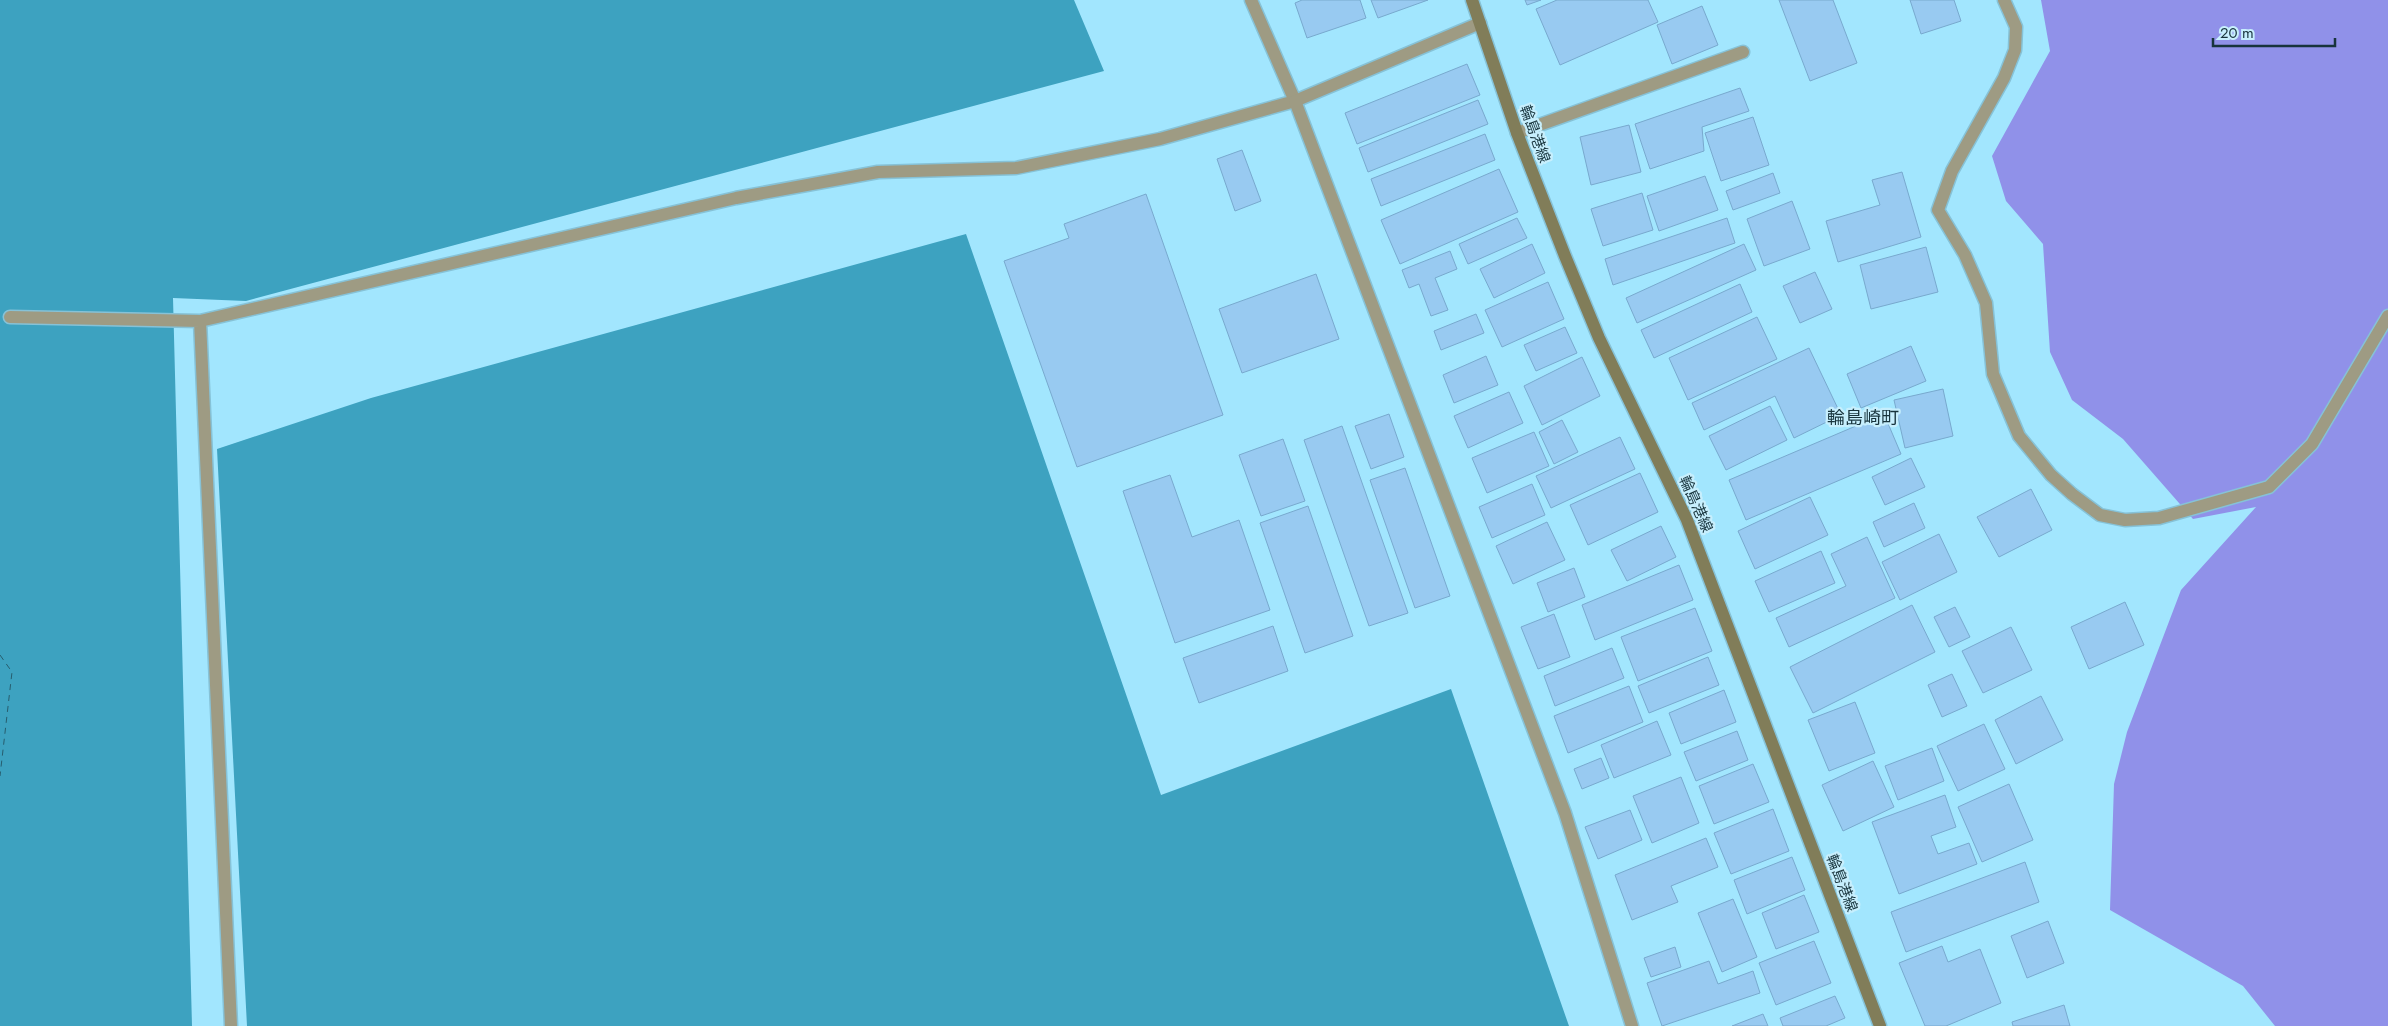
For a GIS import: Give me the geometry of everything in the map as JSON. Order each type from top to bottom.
[{"type":"main road","name":"輪島港線","points":[[1472,0],[1517,133],[1599,338],[1687,520],[1880,1026]]},
{"type":"street","points":[[1251,0],[1295,101],[1565,812],[1632,1026]]},
{"type":"street","points":[[2004,0],[2016,27],[2015,50],[2004,78],[1952,171],[1938,210],[1965,255],[1986,302],[1993,374],[2019,436],[2051,475],[2072,494],[2100,515],[2125,520],[2159,518],[2269,487],[2312,444],[2388,316]]},
{"type":"street","points":[[10,317],[200,321],[736,198],[878,172],[1016,168],[1160,139],[1295,101],[1480,23]]},
{"type":"street","points":[[1517,133],[1743,52]]},
{"type":"street","points":[[200,321],[231,1026]]},
{"type":"shaded area","points":[[0,0],[1074,0],[1104,71],[246,301],[173,298],[192,1026],[0,1026]]},
{"type":"shaded area","points":[[2041,0],[2388,0],[2388,1026],[2275,1026],[2243,986],[2110,910],[2114,784],[2127,732],[2181,590],[2256,507],[2193,519],[2123,439],[2072,400],[2050,352],[2043,244],[2006,201],[1992,156],[2050,51]]},
{"type":"shaded area","points":[[966,234],[1161,795],[1451,689],[1569,1026],[247,1026],[217,449],[371,398]]},
{"type":"building","points":[[1302,0],[1360,0],[1366,18],[1307,38],[1295,3]]},
{"type":"building","points":[[1371,0],[1428,0],[1378,18]]},
{"type":"building","points":[[1525,0],[1541,0],[1527,5]]},
{"type":"building","points":[[1557,0],[1648,0],[1658,22],[1560,65],[1536,9]]},
{"type":"building","points":[[1779,0],[1833,0],[1857,63],[1810,81]]},
{"type":"building","points":[[1910,0],[1954,0],[1961,21],[1921,34]]},
{"type":"building","points":[[1702,6],[1718,45],[1672,64],[1657,25]]},
{"type":"building","points":[[1467,64],[1480,95],[1357,144],[1345,113]]},
{"type":"building","points":[[1740,88],[1749,111],[1702,127],[1704,151],[1650,169],[1635,124]]},
{"type":"building","points":[[1478,100],[1488,124],[1368,172],[1359,148]]},
{"type":"building","points":[[1753,117],[1769,165],[1721,181],[1705,133]]},
{"type":"building","points":[[1629,125],[1641,172],[1591,185],[1580,137]]},
{"type":"building","points":[[1485,134],[1495,160],[1381,206],[1371,179]]},
{"type":"building","points":[[1242,150],[1261,201],[1235,211],[1217,159]]},
{"type":"building","points":[[1499,169],[1518,212],[1400,264],[1381,220]]},
{"type":"building","points":[[1902,172],[1921,237],[1838,262],[1826,221],[1880,205],[1872,180]]},
{"type":"building","points":[[1773,173],[1780,193],[1733,210],[1726,191]]},
{"type":"building","points":[[1705,176],[1718,210],[1659,231],[1647,196]]},
{"type":"building","points":[[1642,193],[1653,230],[1603,246],[1591,209]]},
{"type":"building","points":[[1146,194],[1223,415],[1077,467],[1004,261],[1069,238],[1064,224]]},
{"type":"building","points":[[1792,201],[1810,249],[1764,266],[1747,219]]},
{"type":"building","points":[[1517,218],[1527,238],[1468,264],[1459,244]]},
{"type":"building","points":[[1727,218],[1735,243],[1613,285],[1605,259]]},
{"type":"building","points":[[1532,244],[1545,273],[1494,298],[1480,269]]},
{"type":"building","points":[[1744,244],[1756,270],[1637,323],[1626,298]]},
{"type":"building","points":[[1926,247],[1938,292],[1871,309],[1860,265]]},
{"type":"building","points":[[1450,251],[1457,269],[1435,278],[1448,310],[1431,316],[1419,284],[1409,288],[1402,270]]},
{"type":"building","points":[[1815,272],[1832,309],[1800,323],[1783,286]]},
{"type":"building","points":[[1316,274],[1339,339],[1242,373],[1219,309]]},
{"type":"building","points":[[1548,282],[1564,319],[1502,347],[1485,310]]},
{"type":"building","points":[[1740,284],[1752,312],[1654,358],[1641,330]]},
{"type":"building","points":[[1476,314],[1484,333],[1441,350],[1434,331]]},
{"type":"building","points":[[1757,317],[1777,359],[1688,400],[1669,358]]},
{"type":"building","points":[[1565,327],[1577,353],[1536,371],[1524,345]]},
{"type":"building","points":[[1911,346],[1926,381],[1861,408],[1847,374]]},
{"type":"building","points":[[1809,348],[1841,415],[1794,438],[1775,396],[1704,430],[1692,403]]},
{"type":"building","points":[[1486,356],[1498,385],[1454,403],[1443,375]]},
{"type":"building","points":[[1582,357],[1600,396],[1542,425],[1524,386]]},
{"type":"building","points":[[1943,389],[1953,436],[1905,448],[1894,400]]},
{"type":"building","points":[[1509,392],[1523,423],[1468,448],[1454,416]]},
{"type":"building","points":[[1770,406],[1787,440],[1726,470],[1709,436]]},
{"type":"building","points":[[1389,414],[1404,457],[1371,469],[1355,426]]},
{"type":"building","points":[[1884,414],[1901,454],[1746,520],[1729,480]]},
{"type":"building","points":[[1562,420],[1578,452],[1554,464],[1539,432]]},
{"type":"building","points":[[1342,426],[1408,613],[1369,626],[1304,440]]},
{"type":"building","points":[[1534,432],[1549,466],[1487,493],[1472,458]]},
{"type":"building","points":[[1620,437],[1635,469],[1551,508],[1536,476]]},
{"type":"building","points":[[1283,439],[1305,501],[1261,516],[1239,455]]},
{"type":"building","points":[[1911,458],[1925,487],[1885,505],[1872,477]]},
{"type":"building","points":[[1405,468],[1450,596],[1415,608],[1370,480]]},
{"type":"building","points":[[1640,473],[1658,512],[1588,545],[1570,505]]},
{"type":"building","points":[[1170,475],[1192,537],[1239,520],[1270,610],[1175,643],[1123,491]]},
{"type":"building","points":[[1532,484],[1545,515],[1492,538],[1479,507]]},
{"type":"building","points":[[2031,489],[2052,530],[1999,557],[1977,517]]},
{"type":"building","points":[[1810,497],[1828,535],[1755,569],[1738,531]]},
{"type":"building","points":[[1914,503],[1925,528],[1884,547],[1873,522]]},
{"type":"building","points":[[1308,506],[1353,636],[1305,653],[1260,523]]},
{"type":"building","points":[[1547,522],[1565,560],[1513,584],[1496,546]]},
{"type":"building","points":[[1661,526],[1676,557],[1627,581],[1611,550]]},
{"type":"building","points":[[1939,534],[1957,572],[1900,600],[1882,562]]},
{"type":"building","points":[[1867,537],[1895,598],[1789,647],[1776,618],[1846,586],[1831,554]]},
{"type":"building","points":[[1821,551],[1835,583],[1769,612],[1755,581]]},
{"type":"building","points":[[1679,565],[1693,600],[1595,640],[1582,605]]},
{"type":"building","points":[[1574,568],[1585,597],[1548,612],[1537,583]]},
{"type":"building","points":[[2125,602],[2144,645],[2089,669],[2071,627]]},
{"type":"building","points":[[1912,605],[1935,652],[1813,713],[1790,667]]},
{"type":"building","points":[[1955,607],[1970,637],[1949,647],[1934,617]]},
{"type":"building","points":[[1695,608],[1712,651],[1638,681],[1621,637]]},
{"type":"building","points":[[1554,614],[1570,657],[1538,669],[1521,627]]},
{"type":"building","points":[[1273,626],[1288,671],[1199,703],[1183,658]]},
{"type":"building","points":[[2011,627],[2032,670],[1983,693],[1962,651]]},
{"type":"building","points":[[1612,648],[1624,678],[1555,706],[1544,676]]},
{"type":"building","points":[[1708,657],[1719,685],[1649,713],[1638,686]]},
{"type":"building","points":[[1952,674],[1967,706],[1942,717],[1928,685]]},
{"type":"building","points":[[1629,686],[1643,722],[1568,753],[1554,716]]},
{"type":"building","points":[[1724,690],[1736,722],[1681,744],[1669,713]]},
{"type":"building","points":[[2041,696],[2063,740],[2016,764],[1995,720]]},
{"type":"building","points":[[1855,702],[1875,753],[1829,771],[1808,720]]},
{"type":"building","points":[[1657,721],[1671,755],[1614,778],[1601,745]]},
{"type":"building","points":[[1984,724],[2005,769],[1958,791],[1937,746]]},
{"type":"building","points":[[1737,731],[1748,760],[1696,781],[1684,752]]},
{"type":"building","points":[[1932,748],[1944,781],[1898,800],[1885,766]]},
{"type":"building","points":[[1601,758],[1609,778],[1582,789],[1574,769]]},
{"type":"building","points":[[1873,761],[1894,807],[1843,831],[1822,785]]},
{"type":"building","points":[[1753,764],[1769,802],[1714,824],[1699,786]]},
{"type":"building","points":[[1681,777],[1699,823],[1652,843],[1633,796]]},
{"type":"building","points":[[2009,784],[2033,840],[1982,862],[1958,807]]},
{"type":"building","points":[[1945,795],[1956,827],[1931,836],[1938,854],[1969,843],[1977,864],[1899,894],[1872,822]]},
{"type":"building","points":[[1773,809],[1789,851],[1731,874],[1714,833]]},
{"type":"building","points":[[1630,810],[1642,840],[1598,859],[1585,827]]},
{"type":"building","points":[[1706,838],[1718,867],[1671,886],[1678,902],[1632,920],[1615,875]]},
{"type":"building","points":[[1792,857],[1805,890],[1747,914],[1734,880]]},
{"type":"building","points":[[2025,862],[2039,902],[1906,952],[1891,912]]},
{"type":"building","points":[[1804,895],[1819,932],[1776,949],[1762,913]]},
{"type":"building","points":[[1733,899],[1757,957],[1722,972],[1698,913]]},
{"type":"building","points":[[2048,921],[2064,963],[2027,978],[2011,936]]},
{"type":"building","points":[[1814,941],[1831,983],[1776,1005],[1759,963]]},
{"type":"building","points":[[1942,946],[1948,962],[1980,949],[2001,1003],[1946,1026],[1925,1026],[1899,963]]},
{"type":"building","points":[[1675,947],[1681,967],[1651,977],[1644,958]]},
{"type":"building","points":[[1709,961],[1718,984],[1753,971],[1760,993],[1662,1026],[1647,983]]},
{"type":"building","points":[[1835,996],[1845,1018],[1826,1026],[1783,1026],[1780,1018]]},
{"type":"building","points":[[2064,1005],[2070,1026],[2013,1026],[2012,1022]]},
{"type":"building","points":[[1763,1014],[1768,1026],[1732,1026]]},
{"type":"ferry route","points":[[0,655],[12,672],[0,776]]},
{"type":"district","name":"輪島崎町","points":[[1863,418]]}]
